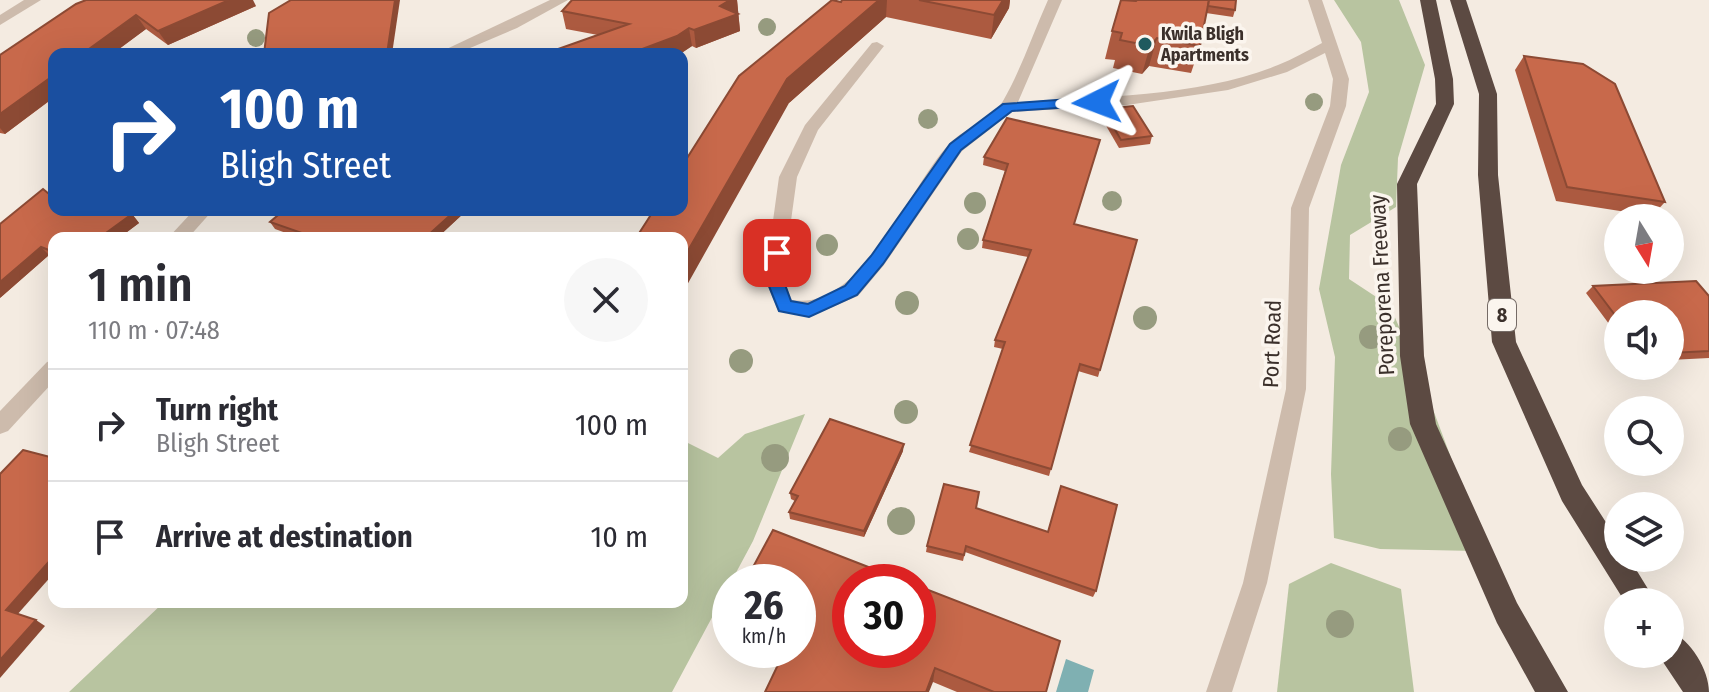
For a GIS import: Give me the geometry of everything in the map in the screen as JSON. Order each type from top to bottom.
[{"type":"highway","name":"Poreporena Freeway","points":[[1428,0],[1444,79],[1445,104],[1407,184],[1412,356],[1423,424],[1507,613],[1552,692]]},
{"type":"highway","name":"8","points":[[1458,0],[1488,94],[1488,175],[1504,342],[1572,493],[1632,588]]},
{"type":"highway","points":[[1684,667],[1701,692]]},
{"type":"street","points":[[0,21],[34,0]]},
{"type":"street","points":[[457,48],[561,0]]},
{"type":"street","points":[[877,46],[811,129],[788,177],[774,279],[785,306],[809,310],[851,291],[877,260],[956,147],[1008,107],[1055,0]]},
{"type":"street","name":"Port Road","points":[[1219,692],[1255,583],[1296,389],[1300,208],[1338,106],[1341,79],[1315,0]]},
{"type":"street","points":[[1008,107],[1127,100],[1228,85],[1282,69],[1330,45]]},
{"type":"street","points":[[183,232],[198,216]]},
{"type":"street","points":[[0,425],[48,374]]},
{"type":"green space","points":[[1334,0],[1399,0],[1425,65],[1398,158],[1396,207],[1350,235],[1349,279],[1390,306],[1459,479],[1475,551],[1380,549],[1334,538],[1331,474],[1335,357],[1319,289],[1341,165],[1369,92],[1361,42]]},
{"type":"green space","points":[[805,414],[741,564],[712,564],[712,617],[672,692],[69,692],[158,608],[688,608],[688,443],[718,458],[745,434]]},
{"type":"green space","points":[[1331,563],[1401,589],[1414,692],[1277,692],[1289,584]]},
{"type":"water","points":[[1066,659],[1094,670],[1088,692],[1056,692]]},
{"type":"building","points":[[86,0],[229,0],[158,31],[136,15],[90,48],[48,48],[48,79],[0,114],[0,55]]},
{"type":"building","points":[[291,0],[395,0],[388,48],[265,48],[269,13]]},
{"type":"building","points":[[572,0],[730,0],[720,6],[738,14],[694,30],[689,28],[645,48],[561,48],[629,24],[562,11]]},
{"type":"building","points":[[832,0],[879,0],[787,79],[688,251],[688,232],[640,232],[650,216],[688,216],[688,157],[739,76]]},
{"type":"building","points":[[919,0],[1003,0],[994,15]]},
{"type":"building","points":[[1121,0],[1209,0],[1200,46],[1157,38],[1150,46],[1120,40],[1122,33],[1112,31]]},
{"type":"building","points":[[1209,0],[1236,0],[1235,10],[1208,6]]},
{"type":"building","points":[[1524,56],[1583,64],[1615,84],[1665,202],[1567,187]]},
{"type":"building","points":[[1133,106],[1152,136],[1121,140],[1103,109]]},
{"type":"building","points":[[1007,118],[1100,140],[1074,224],[1137,240],[1100,370],[1080,364],[1051,469],[970,445],[1005,342],[995,340],[1031,250],[983,240],[1008,164],[984,157]]},
{"type":"building","points":[[43,189],[48,193],[48,216],[129,216],[107,232],[48,232],[48,250],[41,247],[0,282],[0,224]]},
{"type":"building","points":[[277,216],[449,216],[432,232],[299,232],[270,222]]},
{"type":"building","points":[[1696,281],[1709,296],[1709,351],[1684,352],[1684,300],[1604,301],[1593,286],[1684,284]]},
{"type":"building","points":[[830,419],[904,444],[864,531],[789,512],[798,496],[790,493]]},
{"type":"building","points":[[23,450],[48,456],[48,563],[6,610],[36,620],[0,660],[0,474]]},
{"type":"building","points":[[944,484],[979,492],[976,508],[1048,532],[1061,486],[1117,505],[1096,591],[966,546],[964,555],[927,546]]},
{"type":"building","points":[[773,530],[861,564],[832,564],[832,668],[935,668],[926,692],[765,692],[776,668],[816,668],[816,564],[755,564]]},
{"type":"building","points":[[936,593],[1060,641],[1046,692],[994,692],[935,668]]},
{"type":"place","name":"Kwila Bligh Apartments","points":[[1145,44]]},
{"type":"route","points":[[777,253],[774,279],[785,306],[809,310],[830,301],[851,291],[877,260],[956,147],[1008,107],[1097,102]]}]
